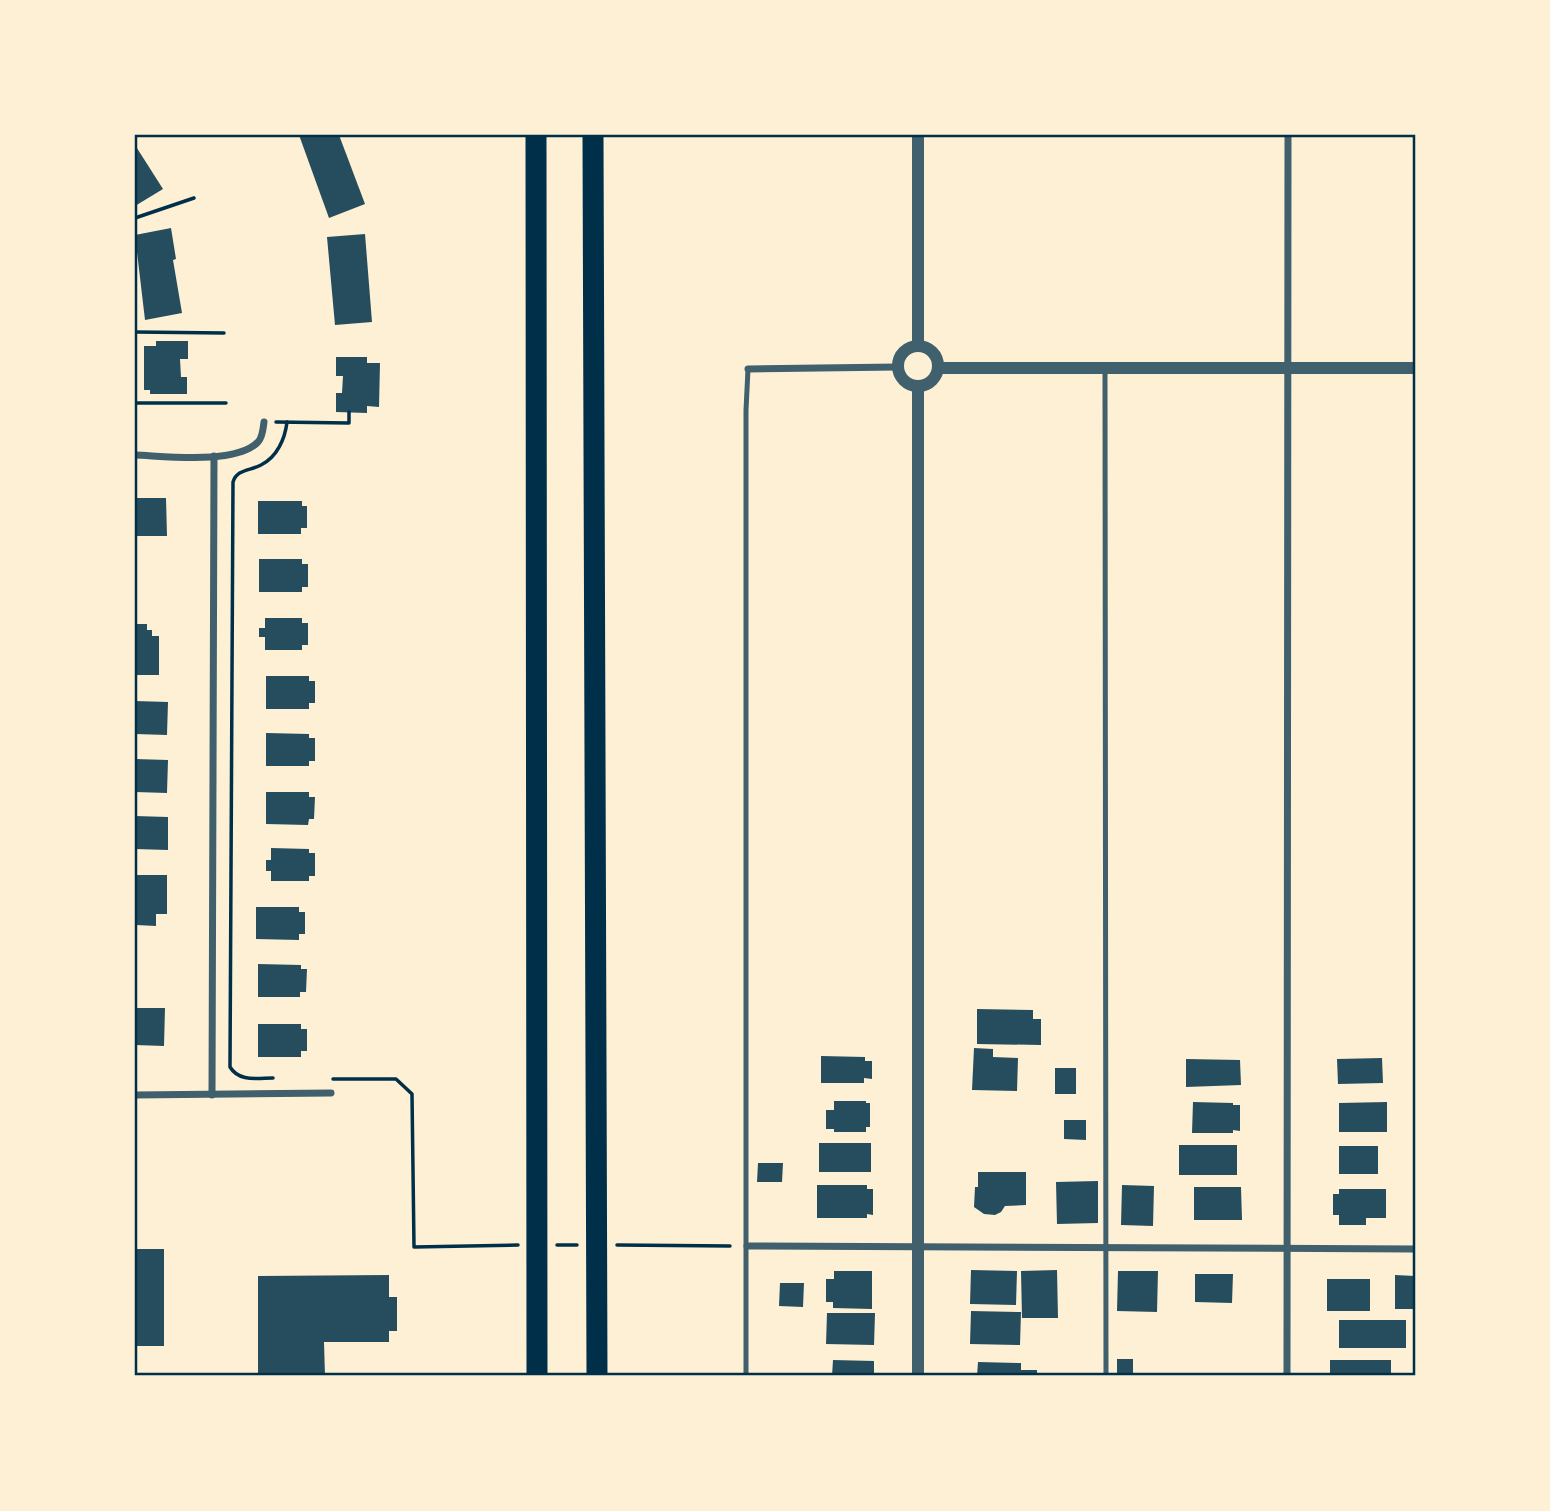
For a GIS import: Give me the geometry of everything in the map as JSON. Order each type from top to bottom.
[{"type":"highway","points":[[536,135],[537,1376]]},
{"type":"highway","points":[[593,135],[597,1376]]},
{"type":"street","points":[[918,135],[918,346]]},
{"type":"street","points":[[1287,1376],[1289,135]]},
{"type":"street","points":[[918,346],[930,350],[938,362],[938,368],[932,382],[918,387],[902,380],[897,367],[904,351],[918,346]]},
{"type":"street","points":[[748,369],[897,367]]},
{"type":"street","points":[[938,368],[1415,368]]},
{"type":"street","points":[[918,387],[918,1376]]},
{"type":"street","points":[[135,456],[214,456],[238,453],[249,449],[261,436],[264,422]]},
{"type":"street","points":[[212,1096],[214,456]]},
{"type":"street","points":[[135,1095],[331,1093]]},
{"type":"street","points":[[747,1246],[1415,1249]]},
{"type":"lane","points":[[746,1376],[748,369]]},
{"type":"lane","points":[[1105,370],[1106,1376]]},
{"type":"path","points":[[135,218],[194,198]]},
{"type":"path","points":[[135,332],[224,333]]},
{"type":"path","points":[[135,403],[226,403]]},
{"type":"path","points":[[264,422],[349,424],[349,412]]},
{"type":"path","points":[[282,1078],[243,1078],[230,1067],[233,482],[240,472],[261,466],[269,460],[285,436],[287,422]]},
{"type":"path","points":[[320,1079],[396,1079],[412,1094],[414,1247],[522,1245]]},
{"type":"path","points":[[550,1245],[577,1245]]},
{"type":"path","points":[[605,1245],[730,1246]]},
{"type":"building","points":[[299,135],[339,135],[365,204],[329,218]]},
{"type":"building","points":[[135,145],[163,189],[135,206]]},
{"type":"building","points":[[171,228],[176,259],[173,260],[182,313],[145,320],[135,235]]},
{"type":"building","points":[[365,234],[372,322],[335,325],[327,237]]},
{"type":"building","points":[[156,341],[188,341],[188,359],[180,359],[181,377],[187,377],[187,394],[150,394],[150,390],[144,390],[144,346],[156,346]]},
{"type":"building","points":[[336,357],[367,357],[367,363],[380,363],[379,407],[367,406],[367,413],[336,412],[336,393],[342,393],[343,376],[336,376]]},
{"type":"building","points":[[135,498],[166,498],[167,536],[135,536]]},
{"type":"building","points":[[258,501],[302,501],[302,506],[307,506],[307,528],[301,528],[301,534],[258,534]]},
{"type":"building","points":[[259,559],[302,559],[302,564],[308,564],[308,587],[302,587],[302,592],[259,592]]},
{"type":"building","points":[[265,618],[302,618],[302,623],[308,623],[308,645],[302,645],[302,650],[265,650],[265,637],[259,637],[259,628],[265,628]]},
{"type":"building","points":[[135,624],[147,624],[147,630],[152,630],[152,636],[159,636],[159,675],[135,675]]},
{"type":"building","points":[[266,676],[309,676],[309,681],[315,681],[315,703],[309,703],[309,709],[266,709]]},
{"type":"building","points":[[135,701],[168,702],[167,735],[135,734]]},
{"type":"building","points":[[266,733],[309,734],[309,738],[315,738],[315,761],[309,761],[309,766],[266,766]]},
{"type":"building","points":[[135,759],[168,760],[167,793],[135,792]]},
{"type":"building","points":[[266,792],[309,792],[309,797],[315,797],[314,819],[309,819],[308,825],[266,824]]},
{"type":"building","points":[[135,816],[168,817],[168,850],[135,849]]},
{"type":"building","points":[[271,848],[309,849],[309,853],[315,853],[315,876],[309,876],[309,881],[271,881],[271,871],[266,871],[266,860],[271,860]]},
{"type":"building","points":[[135,875],[167,875],[167,914],[156,914],[156,926],[136,925]]},
{"type":"building","points":[[256,907],[299,907],[299,912],[305,912],[305,934],[299,934],[299,940],[256,939]]},
{"type":"building","points":[[258,964],[301,965],[301,969],[307,969],[306,992],[300,992],[300,997],[258,997]]},
{"type":"building","points":[[135,1008],[165,1008],[164,1046],[135,1045]]},
{"type":"building","points":[[977,1009],[1033,1010],[1033,1019],[1041,1019],[1041,1045],[977,1044]]},
{"type":"building","points":[[258,1024],[301,1024],[301,1029],[307,1029],[307,1051],[301,1051],[301,1057],[258,1057]]},
{"type":"building","points":[[974,1048],[993,1049],[993,1057],[1018,1058],[1017,1091],[972,1090]]},
{"type":"building","points":[[821,1056],[865,1057],[865,1061],[872,1061],[872,1079],[864,1078],[864,1083],[821,1083]]},
{"type":"building","points":[[1382,1058],[1383,1083],[1338,1084],[1337,1059]]},
{"type":"building","points":[[1186,1059],[1240,1060],[1241,1085],[1186,1087]]},
{"type":"building","points":[[1055,1068],[1076,1068],[1076,1094],[1055,1094]]},
{"type":"building","points":[[834,1101],[870,1103],[870,1127],[866,1127],[866,1132],[834,1132],[834,1129],[826,1129],[826,1110],[834,1110]]},
{"type":"building","points":[[1193,1102],[1240,1105],[1240,1131],[1192,1133]]},
{"type":"building","points":[[1387,1102],[1387,1132],[1339,1132],[1339,1103]]},
{"type":"building","points":[[1064,1120],[1086,1120],[1086,1140],[1064,1139]]},
{"type":"building","points":[[819,1143],[871,1143],[871,1172],[819,1172]]},
{"type":"building","points":[[1179,1145],[1237,1145],[1237,1175],[1179,1175]]},
{"type":"building","points":[[1339,1146],[1378,1146],[1378,1174],[1339,1174]]},
{"type":"building","points":[[758,1163],[783,1163],[782,1182],[757,1182]]},
{"type":"building","points":[[978,1172],[1026,1172],[1026,1205],[1005,1206],[995,1215],[984,1214],[974,1207]]},
{"type":"building","points":[[1098,1181],[1098,1223],[1057,1224],[1056,1182]]},
{"type":"building","points":[[817,1185],[867,1185],[867,1189],[873,1189],[873,1215],[867,1214],[867,1218],[817,1218]]},
{"type":"building","points":[[1122,1185],[1154,1186],[1153,1226],[1121,1225]]},
{"type":"building","points":[[1194,1187],[1241,1187],[1242,1220],[1194,1220]]},
{"type":"building","points":[[1339,1189],[1386,1189],[1386,1218],[1366,1218],[1366,1225],[1339,1225],[1339,1215],[1333,1215],[1333,1194],[1339,1194]]},
{"type":"building","points":[[135,1249],[164,1249],[164,1346],[135,1346]]},
{"type":"building","points":[[971,1270],[1017,1271],[1016,1305],[970,1304]]},
{"type":"building","points":[[1057,1270],[1058,1318],[1022,1318],[1021,1271]]},
{"type":"building","points":[[834,1271],[872,1271],[872,1309],[833,1308],[833,1302],[826,1302],[826,1279],[834,1279]]},
{"type":"building","points":[[1118,1271],[1158,1271],[1157,1312],[1117,1311]]},
{"type":"building","points":[[1195,1274],[1233,1274],[1232,1303],[1195,1302]]},
{"type":"building","points":[[389,1275],[389,1297],[397,1297],[397,1331],[389,1331],[389,1342],[324,1342],[325,1376],[258,1376],[258,1276]]},
{"type":"building","points":[[1395,1275],[1415,1276],[1415,1309],[1395,1309]]},
{"type":"building","points":[[1327,1279],[1370,1279],[1370,1311],[1327,1311]]},
{"type":"building","points":[[780,1283],[804,1283],[803,1307],[779,1306]]},
{"type":"building","points":[[971,1311],[1021,1312],[1020,1345],[970,1344]]},
{"type":"building","points":[[827,1313],[875,1313],[874,1345],[826,1344]]},
{"type":"building","points":[[1339,1320],[1406,1320],[1406,1348],[1339,1348]]},
{"type":"building","points":[[1117,1359],[1133,1359],[1133,1376],[1117,1376]]},
{"type":"building","points":[[833,1360],[874,1361],[874,1376],[832,1376]]},
{"type":"building","points":[[1330,1360],[1391,1360],[1391,1376],[1330,1376]]},
{"type":"building","points":[[978,1362],[1021,1363],[1021,1370],[1037,1370],[1037,1376],[977,1376]]}]
